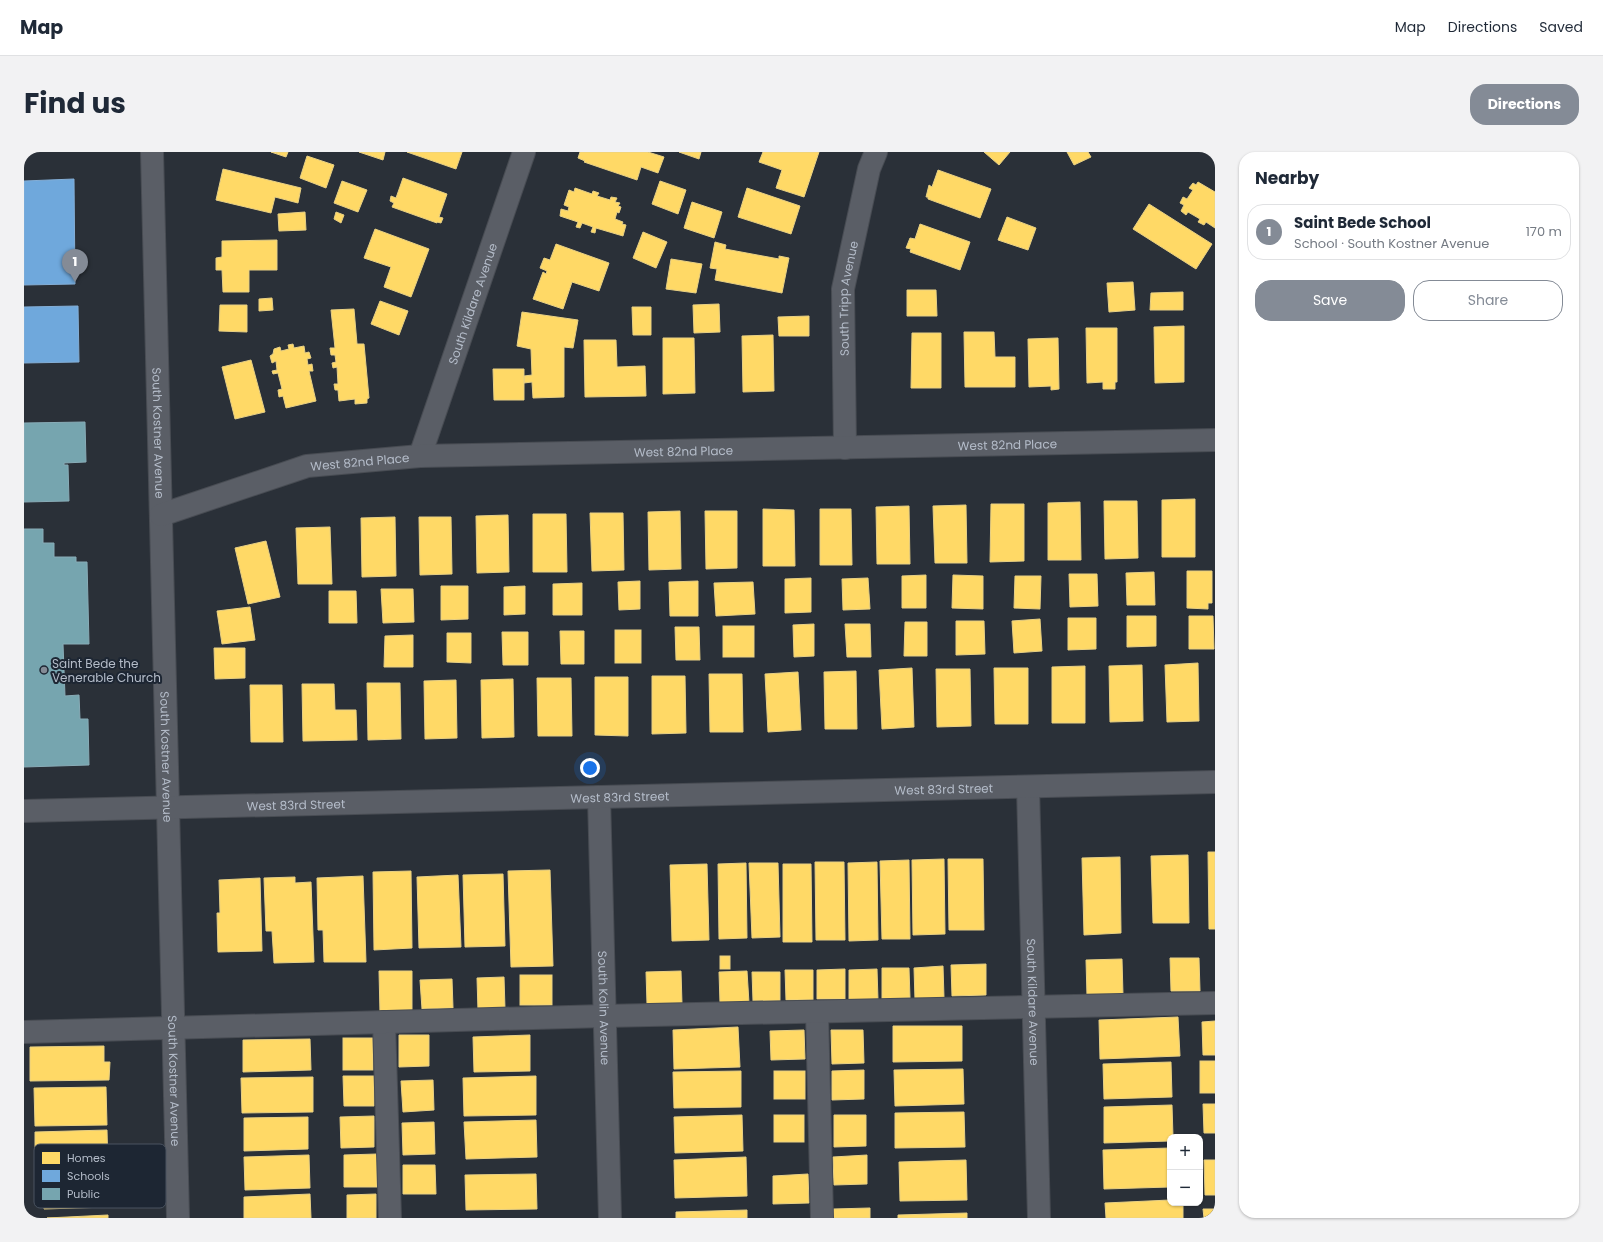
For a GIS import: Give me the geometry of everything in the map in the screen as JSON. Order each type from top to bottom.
[{"type":"street","name":"South Kostner Avenue","points":[[149,152],[161,515],[166,808],[178,1218]]},
{"type":"street","name":"South Kildare Avenue","points":[[420,456],[524,152]]},
{"type":"street","name":"South Tripp Avenue","points":[[846,448],[843,289],[869,169],[876,152]]},
{"type":"street","name":"West 82nd Place","points":[[161,515],[308,466],[420,456],[1215,440]]},
{"type":"street","name":"West 83rd Street","points":[[24,811],[1215,782]]},
{"type":"street","name":"South Kildare Avenue","points":[[1028,787],[1039,1218]]},
{"type":"street","name":"South Kolin Avenue","points":[[599,797],[610,1218]]},
{"type":"street","points":[[24,1032],[604,1016],[1215,1003]]},
{"type":"street","points":[[817,1012],[822,1218]]},
{"type":"street","points":[[384,1022],[390,1218]]},
{"type":"building: Homes","points":[[271,152],[288,152],[286,157]]},
{"type":"building: Homes","points":[[359,152],[385,152],[383,160]]},
{"type":"building: Homes","points":[[407,152],[462,152],[456,169]]},
{"type":"building: Homes","points":[[580,152],[648,152],[664,157],[658,173],[641,167],[637,180],[584,162],[585,161],[578,158]]},
{"type":"building: Homes","points":[[679,152],[701,152],[699,159]]},
{"type":"building: Homes","points":[[763,152],[819,152],[804,197],[776,188],[782,170],[759,162]]},
{"type":"building: Homes","points":[[984,152],[1010,152],[999,165]]},
{"type":"building: Homes","points":[[1067,152],[1088,152],[1091,157],[1074,165]]},
{"type":"building: Homes","points":[[307,156],[334,165],[326,188],[300,178]]},
{"type":"building: Homes","points":[[223,169],[301,188],[298,203],[275,197],[271,213],[216,200]]},
{"type":"building: Homes","points":[[938,170],[991,189],[980,218],[926,197],[929,185],[932,187]]},
{"type":"building: Homes","points":[[403,178],[447,194],[439,217],[443,218],[441,223],[437,223],[392,207],[394,203],[390,201],[391,196],[396,198]]},
{"type":"building: Homes","points":[[342,181],[367,190],[358,212],[334,203]]},
{"type":"building: Homes","points":[[660,181],[686,190],[678,214],[652,204]]},
{"type":"building: Homes","points":[[1198,182],[1215,192],[1215,228],[1206,222],[1204,225],[1198,222],[1200,219],[1188,212],[1186,215],[1181,211],[1184,205],[1180,203],[1183,197],[1187,199],[1193,190],[1189,188],[1193,183],[1196,185]]},
{"type":"building: Homes","points":[[575,188],[592,194],[593,191],[599,193],[597,196],[610,200],[611,197],[617,198],[615,202],[620,203],[618,206],[621,207],[619,213],[617,212],[615,219],[626,225],[623,236],[596,228],[595,233],[591,232],[593,227],[582,223],[580,228],[576,227],[578,222],[560,216],[561,209],[568,211],[569,207],[564,205],[569,190],[574,192]]},
{"type":"building: Homes","points":[[747,188],[800,206],[791,234],[738,217]]},
{"type":"building: Homes","points":[[692,202],[722,212],[714,238],[684,228]]},
{"type":"building: Homes","points":[[1149,204],[1212,244],[1196,269],[1133,229]]},
{"type":"building: Homes","points":[[305,212],[306,230],[279,231],[278,214]]},
{"type":"building: Homes","points":[[336,212],[344,215],[341,223],[334,219]]},
{"type":"building: Homes","points":[[1007,217],[1036,228],[1028,250],[998,240]]},
{"type":"building: Homes","points":[[920,224],[970,242],[960,270],[910,252],[911,249],[906,248],[910,238],[915,239]]},
{"type":"building: Homes","points":[[375,229],[429,249],[411,297],[384,287],[391,267],[364,258]]},
{"type":"building: Homes","points":[[643,232],[667,242],[656,268],[633,258]]},
{"type":"building: Homes","points":[[277,240],[277,270],[249,270],[249,292],[223,292],[222,270],[216,270],[216,258],[222,257],[222,241]]},
{"type":"building: Homes","points":[[715,242],[726,245],[725,249],[779,259],[779,256],[789,258],[782,293],[715,280],[717,269],[710,268]]},
{"type":"building: Homes","points":[[556,244],[609,263],[599,291],[572,282],[563,309],[533,299],[543,272],[546,274],[547,271],[540,268],[544,258],[550,260]]},
{"type":"building: Homes","points":[[671,259],[702,264],[696,293],[666,289]]},
{"type":"building: Homes","points":[[1133,282],[1135,310],[1109,312],[1107,283]]},
{"type":"building: Homes","points":[[907,290],[936,290],[937,316],[907,316]]},
{"type":"building: Homes","points":[[1183,292],[1183,310],[1150,310],[1151,293]]},
{"type":"building: Homes","points":[[272,298],[273,310],[259,311],[259,299]]},
{"type":"building: Homes","points":[[380,301],[408,311],[399,335],[371,324]]},
{"type":"building: Homes","points":[[719,304],[720,332],[694,333],[693,305]]},
{"type":"building: Homes","points":[[220,305],[247,305],[247,332],[219,331]]},
{"type":"building: Homes","points":[[632,307],[651,307],[651,335],[633,335]]},
{"type":"building: Homes","points":[[354,309],[357,344],[364,344],[369,398],[367,399],[367,403],[355,404],[355,399],[339,401],[338,390],[335,390],[334,384],[338,384],[337,367],[333,368],[332,363],[336,362],[335,355],[331,355],[330,348],[335,348],[331,310]]},
{"type":"building: Homes","points":[[522,312],[578,320],[573,348],[564,347],[564,397],[533,398],[532,382],[524,383],[524,376],[532,375],[531,349],[517,346]]},
{"type":"building: Homes","points":[[809,316],[809,336],[779,336],[778,317]]},
{"type":"building: Homes","points":[[1184,326],[1184,382],[1155,383],[1154,327]]},
{"type":"building: Homes","points":[[1086,328],[1117,328],[1117,382],[1115,382],[1115,389],[1103,389],[1103,382],[1087,383]]},
{"type":"building: Homes","points":[[964,332],[994,332],[995,357],[1015,357],[1015,387],[965,387]]},
{"type":"building: Homes","points":[[912,333],[941,333],[941,388],[911,388]]},
{"type":"building: Homes","points":[[773,335],[774,391],[743,392],[742,336]]},
{"type":"building: Homes","points":[[663,338],[694,338],[695,393],[663,394]]},
{"type":"building: Homes","points":[[1058,338],[1059,389],[1051,390],[1051,386],[1029,387],[1028,339]]},
{"type":"building: Homes","points":[[584,340],[616,340],[617,367],[645,366],[646,396],[585,397]]},
{"type":"building: Homes","points":[[293,344],[294,348],[304,346],[305,353],[309,352],[311,358],[307,359],[308,365],[312,364],[313,371],[309,371],[316,401],[286,408],[283,396],[279,397],[278,390],[282,389],[278,373],[273,374],[272,371],[277,370],[276,361],[272,363],[270,356],[273,354],[274,349],[280,347],[281,351],[289,349],[288,345]]},
{"type":"building: Homes","points":[[251,360],[265,412],[235,419],[222,367]]},
{"type":"building: Homes","points":[[493,369],[524,369],[524,400],[494,400]]},
{"type":"building: Homes","points":[[1195,499],[1195,557],[1162,557],[1162,500]]},
{"type":"building: Homes","points":[[1104,501],[1137,501],[1138,558],[1105,559]]},
{"type":"building: Homes","points":[[1080,502],[1081,560],[1048,560],[1048,503]]},
{"type":"building: Homes","points":[[991,504],[1024,504],[1024,561],[990,562]]},
{"type":"building: Homes","points":[[966,505],[967,563],[935,563],[933,506]]},
{"type":"building: Homes","points":[[909,506],[910,564],[877,564],[876,507]]},
{"type":"building: Homes","points":[[763,509],[794,510],[795,566],[763,566]]},
{"type":"building: Homes","points":[[820,509],[851,509],[852,565],[820,565]]},
{"type":"building: Homes","points":[[680,511],[681,569],[649,570],[648,512]]},
{"type":"building: Homes","points":[[705,511],[737,511],[737,568],[706,569]]},
{"type":"building: Homes","points":[[590,513],[623,513],[624,570],[592,571]]},
{"type":"building: Homes","points":[[533,514],[566,514],[567,572],[533,572]]},
{"type":"building: Homes","points":[[508,515],[509,572],[477,573],[476,516]]},
{"type":"building: Homes","points":[[395,517],[396,576],[362,577],[361,518]]},
{"type":"building: Homes","points":[[419,517],[451,517],[452,574],[420,575]]},
{"type":"building: Homes","points":[[330,527],[332,584],[298,584],[296,528]]},
{"type":"building: Homes","points":[[266,541],[280,597],[248,604],[235,548]]},
{"type":"building: Homes","points":[[1187,571],[1212,571],[1212,603],[1208,603],[1208,609],[1187,608]]},
{"type":"building: Homes","points":[[1154,572],[1155,605],[1127,605],[1126,573]]},
{"type":"building: Homes","points":[[1069,574],[1097,574],[1098,606],[1070,607]]},
{"type":"building: Homes","points":[[926,575],[926,608],[902,608],[902,576]]},
{"type":"building: Homes","points":[[953,575],[983,576],[983,609],[952,608]]},
{"type":"building: Homes","points":[[1015,576],[1041,576],[1040,609],[1014,608]]},
{"type":"building: Homes","points":[[811,578],[811,612],[785,613],[785,579]]},
{"type":"building: Homes","points":[[868,578],[870,609],[843,610],[842,579]]},
{"type":"building: Homes","points":[[640,581],[640,609],[619,610],[618,582]]},
{"type":"building: Homes","points":[[698,581],[698,616],[670,616],[669,582]]},
{"type":"building: Homes","points":[[753,582],[755,614],[716,616],[714,583]]},
{"type":"building: Homes","points":[[582,583],[582,615],[553,615],[553,584]]},
{"type":"building: Homes","points":[[441,586],[468,586],[468,619],[441,620]]},
{"type":"building: Homes","points":[[525,586],[525,614],[504,615],[504,587]]},
{"type":"building: Homes","points":[[381,589],[413,589],[414,622],[383,623]]},
{"type":"building: Homes","points":[[329,591],[356,591],[357,623],[329,623]]},
{"type":"building: Homes","points":[[250,607],[255,640],[222,644],[217,611]]},
{"type":"building: Homes","points":[[1127,616],[1156,616],[1156,646],[1127,647]]},
{"type":"building: Homes","points":[[1189,616],[1213,616],[1214,649],[1189,649]]},
{"type":"building: Homes","points":[[1068,618],[1096,618],[1096,649],[1068,650]]},
{"type":"building: Homes","points":[[1040,619],[1042,651],[1014,653],[1012,621]]},
{"type":"building: Homes","points":[[956,621],[984,621],[985,654],[956,655]]},
{"type":"building: Homes","points":[[905,622],[927,622],[927,656],[904,656]]},
{"type":"building: Homes","points":[[814,624],[814,656],[794,657],[793,625]]},
{"type":"building: Homes","points":[[845,624],[870,624],[871,657],[847,657]]},
{"type":"building: Homes","points":[[723,626],[754,626],[754,657],[723,657]]},
{"type":"building: Homes","points":[[675,627],[699,627],[700,660],[676,660]]},
{"type":"building: Homes","points":[[615,630],[641,630],[641,663],[615,663]]},
{"type":"building: Homes","points":[[560,631],[584,631],[584,664],[561,664]]},
{"type":"building: Homes","points":[[502,632],[528,632],[528,665],[503,665]]},
{"type":"building: Homes","points":[[447,633],[471,633],[471,663],[447,662]]},
{"type":"building: Homes","points":[[413,635],[413,667],[384,667],[385,636]]},
{"type":"building: Homes","points":[[214,648],[245,648],[245,678],[215,679]]},
{"type":"building: Homes","points":[[1198,663],[1199,721],[1167,722],[1165,665]]},
{"type":"building: Homes","points":[[1142,665],[1143,721],[1110,722],[1109,666]]},
{"type":"building: Homes","points":[[1085,666],[1085,723],[1052,723],[1052,667]]},
{"type":"building: Homes","points":[[912,668],[914,727],[882,729],[879,670]]},
{"type":"building: Homes","points":[[994,668],[1028,668],[1028,724],[995,724]]},
{"type":"building: Homes","points":[[936,669],[970,669],[971,726],[937,727]]},
{"type":"building: Homes","points":[[856,671],[857,729],[825,729],[824,672]]},
{"type":"building: Homes","points":[[798,672],[801,730],[768,732],[765,674]]},
{"type":"building: Homes","points":[[709,674],[742,674],[743,732],[710,732]]},
{"type":"building: Homes","points":[[652,676],[685,676],[686,733],[652,734]]},
{"type":"building: Homes","points":[[595,677],[628,677],[628,736],[595,735]]},
{"type":"building: Homes","points":[[537,678],[571,678],[572,736],[538,736]]},
{"type":"building: Homes","points":[[513,679],[514,737],[482,738],[481,680]]},
{"type":"building: Homes","points":[[456,680],[457,738],[425,739],[424,681]]},
{"type":"building: Homes","points":[[367,683],[400,683],[401,739],[368,740]]},
{"type":"building: Homes","points":[[302,684],[334,684],[335,710],[356,710],[357,740],[303,741]]},
{"type":"building: Homes","points":[[250,685],[282,685],[283,742],[251,742]]},
{"type":"building: Homes","points":[[1208,852],[1215,852],[1215,929],[1209,929]]},
{"type":"building: Homes","points":[[1188,855],[1189,923],[1153,923],[1151,856]]},
{"type":"building: Homes","points":[[1120,857],[1121,933],[1084,935],[1082,858]]},
{"type":"building: Homes","points":[[944,859],[945,934],[913,935],[912,860]]},
{"type":"building: Homes","points":[[948,859],[983,859],[984,930],[949,930]]},
{"type":"building: Homes","points":[[909,860],[910,939],[882,939],[880,861]]},
{"type":"building: Homes","points":[[815,862],[844,862],[845,940],[816,940]]},
{"type":"building: Homes","points":[[877,862],[878,940],[849,941],[848,863]]},
{"type":"building: Homes","points":[[746,863],[747,938],[719,939],[718,864]]},
{"type":"building: Homes","points":[[749,863],[778,863],[780,937],[752,938]]},
{"type":"building: Homes","points":[[707,864],[709,940],[672,941],[670,865]]},
{"type":"building: Homes","points":[[783,864],[811,864],[812,942],[783,942]]},
{"type":"building: Homes","points":[[550,870],[553,966],[511,967],[508,871]]},
{"type":"building: Homes","points":[[411,871],[412,948],[374,950],[373,872]]},
{"type":"building: Homes","points":[[503,874],[505,946],[465,947],[463,875]]},
{"type":"building: Homes","points":[[458,875],[461,947],[419,948],[417,877]]},
{"type":"building: Homes","points":[[363,876],[366,962],[324,962],[323,930],[318,930],[317,878]]},
{"type":"building: Homes","points":[[295,877],[295,883],[311,882],[314,962],[274,963],[272,931],[266,931],[264,878]]},
{"type":"building: Homes","points":[[260,878],[262,951],[218,952],[217,913],[220,913],[219,880]]},
{"type":"building: Homes","points":[[720,956],[730,956],[730,969],[720,969]]},
{"type":"building: Homes","points":[[1170,958],[1199,958],[1200,991],[1171,991]]},
{"type":"building: Homes","points":[[1122,959],[1123,995],[1087,996],[1086,960]]},
{"type":"building: Homes","points":[[986,964],[986,995],[952,996],[951,965]]},
{"type":"building: Homes","points":[[943,966],[944,998],[915,1000],[914,968]]},
{"type":"building: Homes","points":[[882,968],[909,968],[910,998],[882,999]]},
{"type":"building: Homes","points":[[845,969],[845,999],[817,999],[817,970]]},
{"type":"building: Homes","points":[[877,969],[878,1000],[849,1000],[849,970]]},
{"type":"building: Homes","points":[[785,970],[813,970],[813,1000],[786,1000]]},
{"type":"building: Homes","points":[[379,971],[412,971],[412,1012],[380,1013]]},
{"type":"building: Homes","points":[[681,971],[682,1004],[647,1004],[646,972]]},
{"type":"building: Homes","points":[[747,971],[749,1003],[720,1003],[719,972]]},
{"type":"building: Homes","points":[[752,972],[780,972],[780,1001],[753,1001]]},
{"type":"building: Homes","points":[[520,975],[552,975],[552,1005],[520,1005]]},
{"type":"building: Homes","points":[[504,977],[505,1009],[478,1011],[477,978]]},
{"type":"building: Homes","points":[[452,979],[453,1008],[422,1009],[420,980]]},
{"type":"building: Homes","points":[[1178,1017],[1180,1056],[1100,1059],[1099,1020]]},
{"type":"building: Homes","points":[[1215,1021],[1215,1055],[1203,1055],[1202,1022]]},
{"type":"building: Homes","points":[[893,1026],[962,1026],[962,1061],[893,1062]]},
{"type":"building: Homes","points":[[738,1027],[740,1067],[674,1069],[673,1030]]},
{"type":"building: Homes","points":[[804,1030],[805,1059],[771,1060],[770,1031]]},
{"type":"building: Homes","points":[[831,1030],[863,1030],[864,1063],[832,1064]]},
{"type":"building: Homes","points":[[399,1035],[429,1035],[429,1066],[399,1067]]},
{"type":"building: Homes","points":[[530,1035],[530,1071],[474,1072],[473,1037]]},
{"type":"building: Homes","points":[[343,1038],[373,1038],[373,1070],[343,1070]]},
{"type":"building: Homes","points":[[310,1039],[311,1070],[243,1072],[243,1040]]},
{"type":"building: Homes","points":[[104,1046],[104,1062],[110,1062],[109,1080],[30,1081],[30,1047]]},
{"type":"building: Homes","points":[[1200,1061],[1215,1061],[1215,1093],[1200,1093]]},
{"type":"building: Homes","points":[[1171,1062],[1172,1097],[1104,1099],[1103,1064]]},
{"type":"building: Homes","points":[[963,1069],[964,1104],[895,1106],[894,1070]]},
{"type":"building: Homes","points":[[864,1070],[864,1099],[832,1100],[832,1071]]},
{"type":"building: Homes","points":[[741,1071],[741,1107],[674,1108],[673,1072]]},
{"type":"building: Homes","points":[[774,1071],[805,1071],[805,1099],[774,1099]]},
{"type":"building: Homes","points":[[343,1076],[374,1076],[374,1106],[344,1106]]},
{"type":"building: Homes","points":[[536,1076],[536,1115],[464,1116],[463,1078]]},
{"type":"building: Homes","points":[[313,1077],[313,1112],[242,1113],[241,1078]]},
{"type":"building: Homes","points":[[433,1080],[434,1110],[403,1112],[401,1081]]},
{"type":"building: Homes","points":[[106,1087],[107,1125],[35,1126],[34,1088]]},
{"type":"building: Homes","points":[[1203,1104],[1215,1104],[1215,1133],[1204,1133]]},
{"type":"building: Homes","points":[[1172,1105],[1173,1134],[1167,1134],[1167,1141],[1104,1143],[1104,1107]]},
{"type":"building: Homes","points":[[964,1112],[965,1147],[895,1148],[895,1113]]},
{"type":"building: Homes","points":[[742,1115],[743,1151],[675,1153],[674,1117]]},
{"type":"building: Homes","points":[[774,1115],[804,1115],[804,1142],[774,1142]]},
{"type":"building: Homes","points":[[834,1115],[866,1115],[866,1146],[834,1147]]},
{"type":"building: Homes","points":[[374,1116],[374,1147],[341,1148],[340,1117]]},
{"type":"building: Homes","points":[[308,1117],[308,1149],[244,1151],[244,1118]]},
{"type":"building: Homes","points":[[536,1120],[537,1157],[466,1159],[464,1122]]},
{"type":"building: Homes","points":[[434,1122],[435,1154],[403,1155],[402,1123]]},
{"type":"building: Homes","points":[[107,1130],[107,1144],[35,1144],[35,1132]]},
{"type":"building: Homes","points":[[1167,1148],[1167,1187],[1104,1189],[1103,1150]]},
{"type":"building: Homes","points":[[377,1154],[377,1187],[344,1187],[344,1155]]},
{"type":"building: Homes","points":[[309,1155],[310,1188],[245,1190],[244,1157]]},
{"type":"building: Homes","points":[[867,1155],[867,1184],[834,1185],[833,1157]]},
{"type":"building: Homes","points":[[746,1157],[747,1196],[675,1198],[674,1160]]},
{"type":"building: Homes","points":[[966,1160],[967,1200],[900,1201],[899,1162]]},
{"type":"building: Homes","points":[[1204,1160],[1215,1160],[1215,1195],[1205,1195]]},
{"type":"building: Homes","points":[[403,1165],[435,1165],[436,1194],[403,1194]]},
{"type":"building: Homes","points":[[536,1174],[537,1209],[466,1210],[465,1175]]},
{"type":"building: Homes","points":[[808,1174],[809,1203],[773,1204],[773,1176]]},
{"type":"building: Homes","points":[[310,1194],[311,1218],[244,1218],[244,1197]]},
{"type":"building: Homes","points":[[376,1194],[376,1218],[347,1218],[347,1195]]},
{"type":"building: Homes","points":[[1167,1200],[1167,1206],[1183,1206],[1183,1218],[1106,1218],[1105,1203]]},
{"type":"building: Homes","points":[[44,1208],[76,1208],[44,1209]]},
{"type":"building: Homes","points":[[870,1208],[870,1218],[833,1218],[833,1209]]},
{"type":"building: Homes","points":[[1203,1209],[1215,1209],[1215,1218],[1204,1218]]},
{"type":"building: Homes","points":[[747,1210],[747,1218],[676,1218],[676,1212]]},
{"type":"building: Homes","points":[[967,1213],[967,1218],[898,1218],[898,1215]]},
{"type":"building: Homes","points":[[108,1215],[108,1218],[47,1218]]},
{"type":"building: Schools","points":[[74,179],[75,284],[24,285],[24,181]]},
{"type":"building: Schools","points":[[78,306],[79,362],[24,363],[24,307]]},
{"type":"building: Public","points":[[85,422],[86,462],[64,463],[64,465],[68,465],[69,501],[24,502],[24,423]]},
{"type":"building: Public","name":"Saint Bede the Venerable Church","points":[[24,529],[43,529],[43,543],[54,543],[54,557],[76,557],[76,562],[87,562],[89,644],[63,644],[65,696],[79,695],[80,719],[88,719],[89,765],[24,767]]},
{"type":"place","name":"Saint Bede School","points":[[75,282]]},
{"type":"place","name":"Saint Bede the Venerable Church","points":[[44,670]]}]
